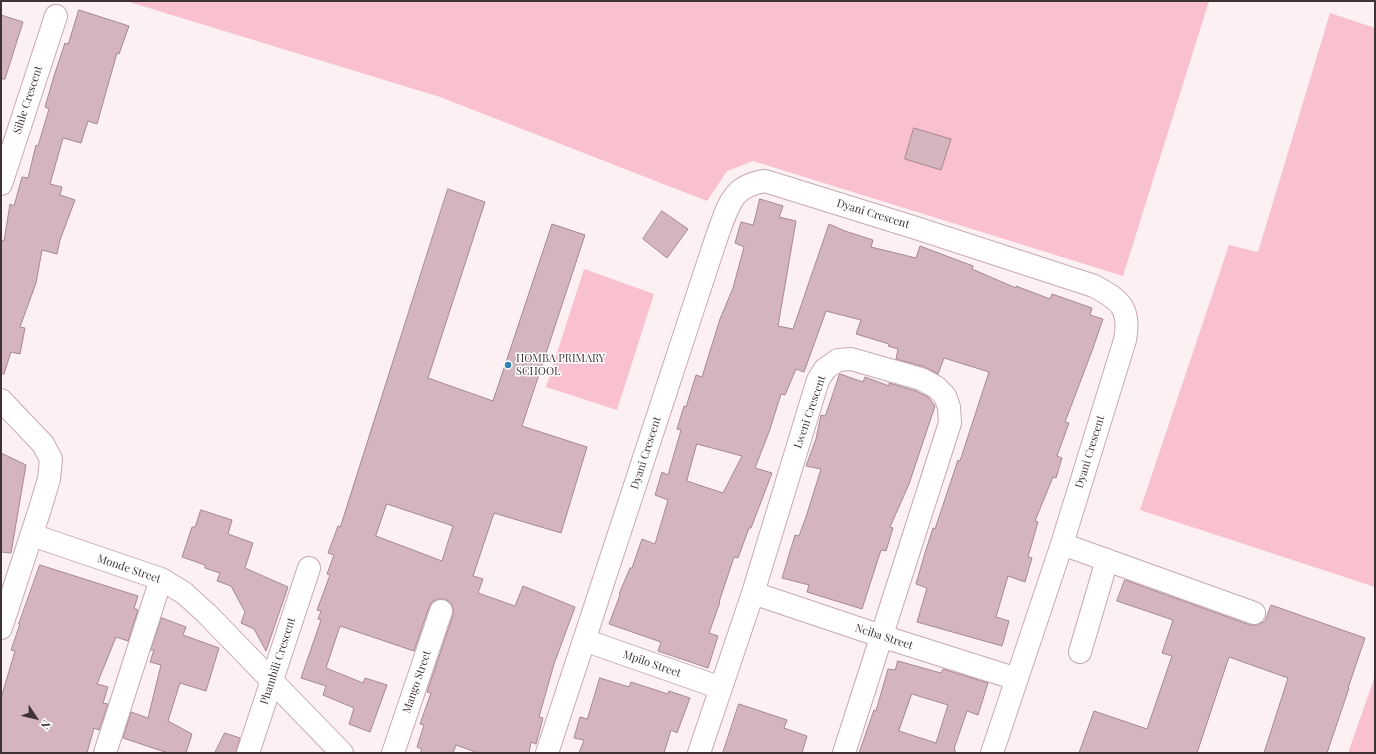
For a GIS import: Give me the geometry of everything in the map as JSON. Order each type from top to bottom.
[{"type":"street","name":"Sihle Crescent","points":[[1,184],[56,16]]},
{"type":"street","name":"Dyani Crescent","points":[[547,753],[717,236],[730,201],[735,194],[745,187],[757,182],[765,181],[1094,286],[1112,296],[1123,308],[1127,324],[1125,340],[1062,544],[992,753]]},
{"type":"street","name":"Lweni Crescent","points":[[699,753],[752,593],[818,380],[825,369],[838,360],[851,359],[921,379],[936,387],[945,396],[950,407],[950,423],[844,753]]},
{"type":"street","points":[[1,400],[44,444],[52,459],[49,478],[32,535],[1,628]]},
{"type":"street","name":"Monde Street","points":[[32,535],[161,579],[184,594],[207,614],[342,753]]},
{"type":"street","points":[[1062,544],[1254,613]]},
{"type":"street","points":[[1080,652],[1107,560]]},
{"type":"street","name":"Phambili Crescent","points":[[248,753],[309,568]]},
{"type":"street","points":[[105,753],[161,579]]},
{"type":"street","name":"Nciba Street","points":[[752,593],[1017,679]]},
{"type":"street","name":"Mango Street","points":[[393,753],[441,611]]},
{"type":"street","name":"Mpilo Street","points":[[584,640],[721,688]]},
{"type":"shaded area","points":[[126,1],[1209,1],[1123,276],[753,161],[727,171],[707,201],[440,97]]},
{"type":"shaded area","points":[[1330,13],[1375,28],[1375,587],[1140,510],[1229,245],[1258,252]]},
{"type":"shaded area","points":[[584,269],[654,294],[617,410],[546,387]]},
{"type":"shaded area","points":[[1375,676],[1375,753],[1348,753]]},
{"type":"building","points":[[79,10],[129,26],[119,54],[117,53],[97,124],[88,121],[81,143],[63,138],[50,184],[62,187],[60,195],[75,200],[60,240],[57,254],[42,250],[36,283],[20,327],[25,328],[20,354],[11,352],[4,374],[1,374],[1,240],[4,241],[10,204],[14,206],[22,177],[28,178],[36,145],[38,146],[49,109],[45,107],[54,76],[65,43],[68,44]]},
{"type":"building","points":[[1,15],[23,22],[5,79],[1,79]]},
{"type":"building","points":[[914,128],[951,139],[941,170],[905,159]]},
{"type":"building","points":[[448,189],[485,202],[428,378],[493,401],[552,224],[585,235],[522,426],[587,447],[561,533],[494,513],[473,576],[483,579],[478,593],[515,606],[523,586],[575,607],[554,664],[539,717],[543,718],[536,744],[531,742],[529,753],[478,753],[456,745],[453,753],[420,753],[422,749],[417,747],[424,725],[420,724],[431,693],[427,692],[453,615],[451,603],[445,599],[433,601],[429,607],[414,651],[340,626],[326,668],[363,683],[365,678],[387,685],[370,732],[349,724],[354,708],[323,695],[326,686],[301,678],[321,620],[318,619],[321,611],[317,610],[330,575],[327,574],[334,555],[328,553],[338,526],[340,527]],"holes":[[[387,504],[453,526],[442,561],[376,536]]]},
{"type":"building","points":[[760,199],[783,206],[779,217],[796,221],[778,326],[793,329],[829,224],[873,240],[871,247],[916,258],[920,246],[973,266],[972,269],[1016,288],[1016,286],[1050,299],[1052,294],[1092,308],[1090,315],[1103,319],[1065,422],[1069,423],[1057,456],[1062,458],[1056,478],[1053,477],[1035,521],[1038,522],[1028,557],[1032,558],[1025,582],[1008,576],[996,617],[1009,621],[1002,646],[917,622],[927,588],[916,584],[933,528],[935,529],[958,460],[960,461],[989,372],[944,358],[938,374],[925,367],[896,359],[898,349],[888,346],[889,344],[856,334],[861,320],[826,311],[804,372],[796,369],[785,395],[781,394],[769,432],[755,468],[772,473],[738,558],[734,557],[719,602],[709,633],[718,636],[708,668],[658,651],[661,642],[609,624],[620,595],[619,594],[630,568],[632,568],[642,539],[655,544],[668,500],[655,495],[662,472],[668,475],[681,430],[677,429],[684,406],[686,407],[696,375],[702,377],[720,319],[733,288],[744,247],[735,243],[741,222],[753,225]],"holes":[[[697,444],[742,456],[723,493],[687,481]]]},
{"type":"building","points":[[662,211],[688,229],[667,258],[643,239]]},
{"type":"building","points":[[840,374],[863,382],[865,377],[889,386],[889,383],[916,391],[928,397],[935,406],[909,484],[890,527],[893,528],[886,551],[881,550],[862,609],[807,592],[809,585],[782,578],[795,535],[799,536],[821,469],[806,466],[816,439],[821,415],[825,416]]},
{"type":"building","points":[[1,453],[26,465],[11,553],[1,552]]},
{"type":"building","points":[[201,510],[232,520],[228,534],[253,543],[245,568],[288,587],[266,651],[254,629],[241,623],[245,612],[231,586],[217,581],[220,573],[205,568],[205,565],[182,557],[192,527],[195,527]]},
{"type":"building","points":[[40,565],[138,596],[134,608],[138,610],[128,641],[116,637],[97,684],[108,687],[103,703],[108,704],[99,730],[94,728],[87,753],[1,753],[1,698],[15,651],[11,650]]},
{"type":"building","points":[[1125,580],[1250,625],[1257,625],[1265,621],[1271,605],[1365,638],[1327,753],[1264,753],[1288,678],[1229,657],[1197,753],[1079,753],[1094,711],[1147,729],[1172,656],[1162,653],[1173,620],[1117,601]]},
{"type":"building","points":[[162,618],[186,627],[183,635],[219,648],[206,691],[180,683],[168,721],[192,734],[186,753],[168,753],[123,738],[131,712],[148,718],[161,665],[150,662],[154,650],[151,650]]},
{"type":"building","points":[[898,661],[941,673],[943,669],[988,683],[978,715],[967,711],[954,749],[955,753],[859,753],[874,710],[876,711],[888,669],[895,670]],"holes":[[[912,694],[948,705],[936,743],[899,731]]]},
{"type":"building","points":[[600,678],[629,687],[631,682],[668,694],[669,691],[690,698],[677,733],[671,730],[664,753],[579,753],[584,740],[574,738],[580,717],[587,719]]},
{"type":"building","points":[[739,704],[787,720],[784,728],[807,736],[802,753],[723,753]]},
{"type":"building","points":[[225,733],[240,738],[236,753],[215,753]]},
{"type":"place","name":"HOMBA PRIMARY SCHOOL","points":[[508,365]]}]
